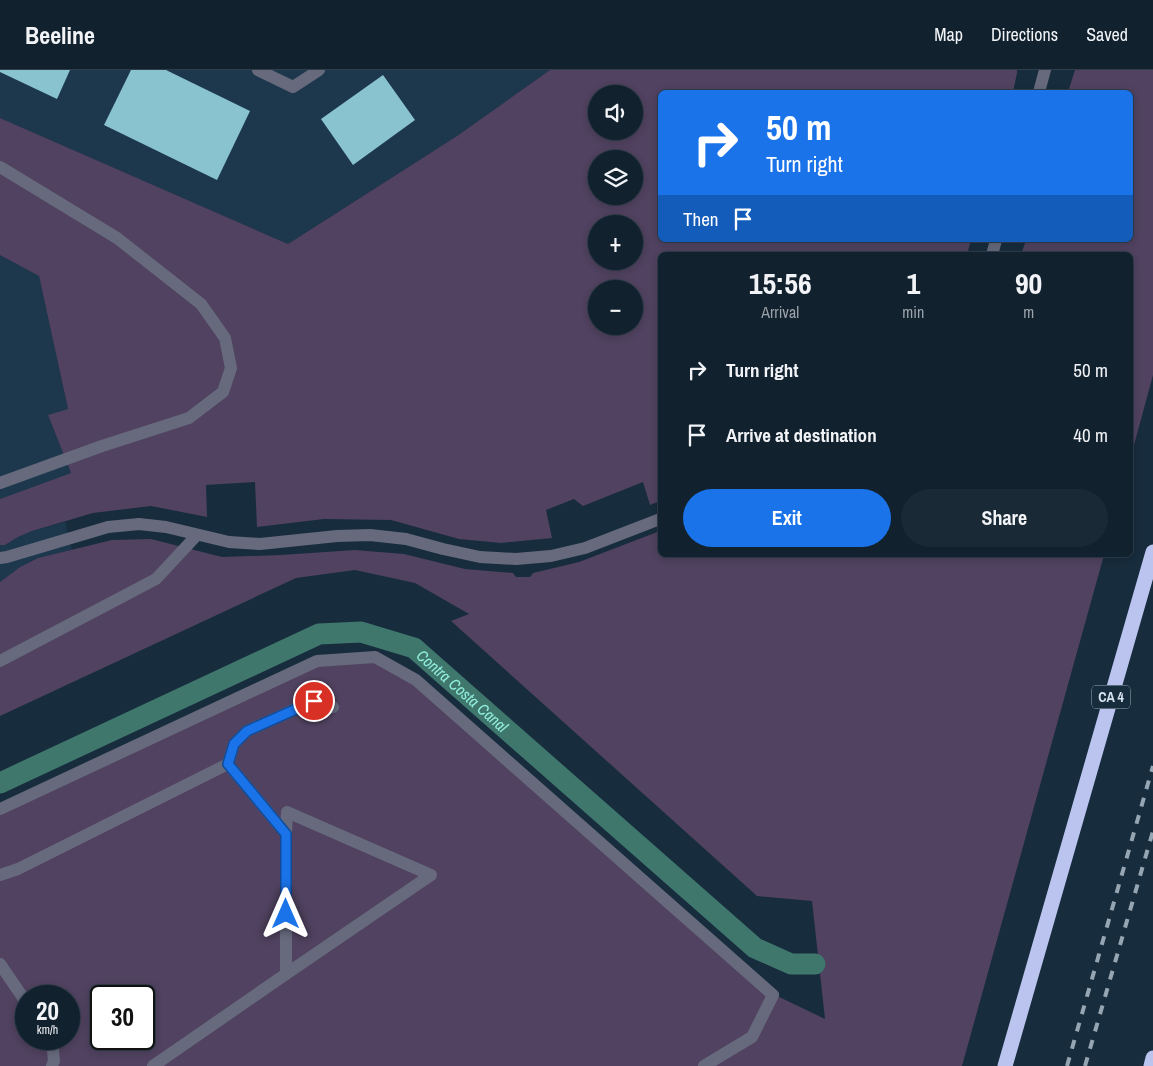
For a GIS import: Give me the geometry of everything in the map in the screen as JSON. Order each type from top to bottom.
[{"type":"highway","name":"CA 4","points":[[1005,1066],[1153,552]]},
{"type":"highway","points":[[1151,1066],[1153,1058]]},
{"type":"street","points":[[258,70],[293,87],[319,70]]},
{"type":"street","points":[[1040,90],[1045,70]]},
{"type":"street","points":[[0,166],[117,238],[201,304],[225,338],[231,368],[223,392],[189,418],[102,446],[0,483]]},
{"type":"street","points":[[0,558],[108,528],[138,524],[166,527],[229,542],[260,544],[337,536],[370,535],[406,540],[480,557],[516,559],[551,556],[585,548],[658,520]]},
{"type":"street","points":[[0,662],[156,579],[197,535]]},
{"type":"street","points":[[0,808],[317,661],[374,657],[416,680],[773,994],[752,1037],[704,1066]]},
{"type":"street","points":[[0,875],[18,869],[228,764],[234,744],[247,731],[314,701],[333,707]]},
{"type":"street","points":[[228,764],[286,834]]},
{"type":"street","points":[[153,1066],[431,875],[287,812],[286,974]]},
{"type":"street","points":[[0,964],[15,986]]},
{"type":"street","points":[[52,1066],[54,1061],[53,1050]]},
{"type":"shaded area","points":[[0,70],[550,70],[457,136],[288,244],[0,118]]},
{"type":"shaded area","points":[[550,70],[1017,70],[1013,90],[658,90],[658,242],[970,242],[968,252],[658,252],[658,502],[650,505],[643,482],[583,506],[574,499],[546,510],[552,538],[501,543],[459,539],[391,520],[324,519],[257,527],[255,482],[206,485],[207,517],[151,506],[93,513],[32,531],[5,545],[0,545],[0,499],[71,473],[48,415],[68,409],[39,276],[0,255],[0,118],[288,244],[457,136]]},
{"type":"shaded area","points":[[1075,70],[1153,70],[1153,375],[1133,449],[1133,252],[1022,252],[1025,242],[1133,242],[1133,90],[1069,90]]},
{"type":"shaded area","points":[[0,255],[39,276],[68,410],[48,415],[71,473],[0,499]]},
{"type":"shaded area","points":[[65,522],[72,550],[38,558],[20,567],[0,582],[0,545],[5,545],[32,531]]},
{"type":"shaded area","points":[[658,532],[658,557],[1103,557],[962,1066],[0,1066],[0,815],[317,661],[374,657],[416,680],[773,994],[825,1019],[812,901],[757,896],[451,621],[469,614],[415,583],[355,570],[296,578],[0,716],[0,582],[20,567],[38,558],[112,540],[151,539],[222,557],[355,550],[404,554],[465,569],[513,573],[516,577],[530,577],[533,573],[579,562]]},
{"type":"building","points":[[0,70],[70,70],[57,99],[0,72]]},
{"type":"building","points":[[131,70],[166,70],[250,111],[217,180],[104,125]]},
{"type":"building","points":[[383,75],[415,120],[353,165],[321,119]]},
{"type":"waterway","name":"Contra Costa Canal","points":[[0,783],[319,634],[361,632],[414,648],[755,948],[791,964],[815,964]]},
{"type":"railway","points":[[1067,1066],[1153,766]]},
{"type":"railway","points":[[1085,1066],[1153,831]]},
{"type":"route","points":[[286,914],[286,834],[228,764],[234,744],[247,731],[314,701]]}]
